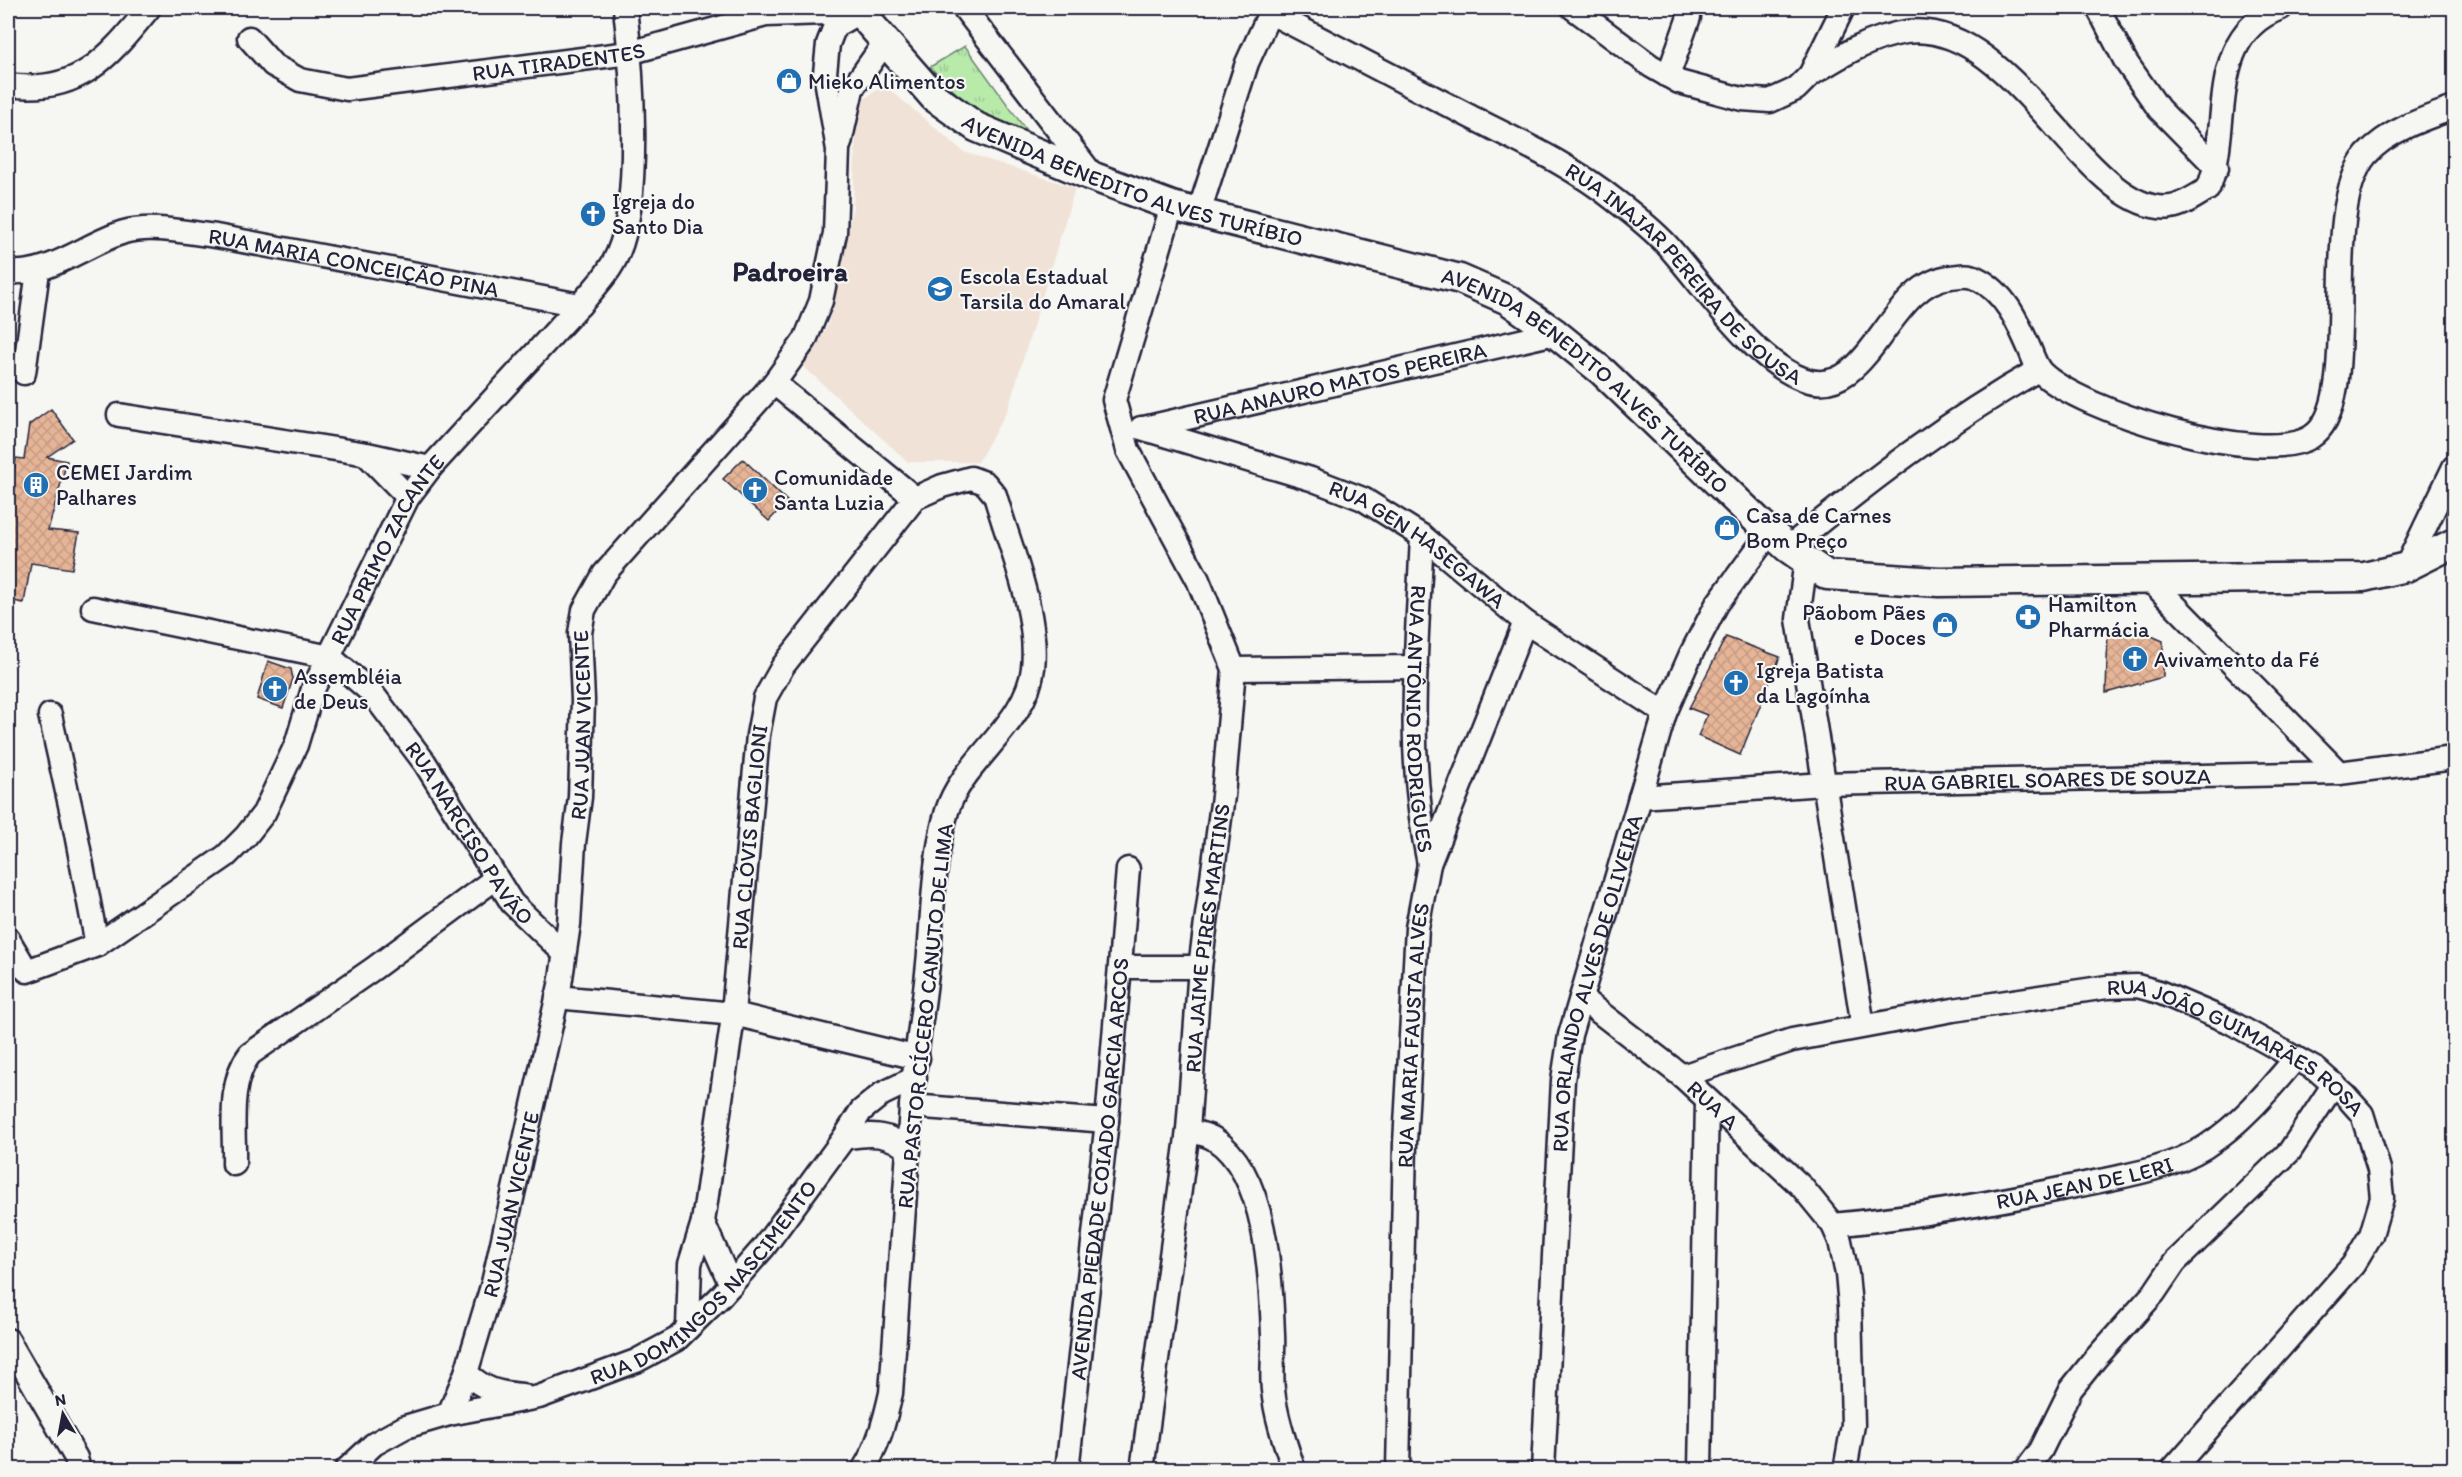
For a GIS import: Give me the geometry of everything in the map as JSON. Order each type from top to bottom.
[{"type":"main road","name":"AVENIDA BENEDITO ALVES TURÍBIO","points":[[858,10],[934,98],[976,127],[1094,177],[1186,209],[1460,279],[1508,300],[1555,333],[1603,372],[1788,546],[1827,575],[1928,581],[2151,581],[2364,577],[2406,567],[2454,543]]},
{"type":"street","points":[[8,85],[43,85],[71,80],[88,72],[117,45],[149,8]]},
{"type":"street","name":"RUA PRIMO ZACANTE","points":[[8,939],[27,971],[97,945],[226,856],[264,813],[296,745],[312,689],[330,657],[408,496],[430,468],[580,305],[610,270],[620,250],[627,221],[633,156],[625,8]]},
{"type":"street","points":[[964,8],[1094,177]]},
{"type":"street","points":[[1573,8],[1668,76],[1712,92],[1770,101],[1796,89],[1810,75],[1845,53],[1906,32],[1954,38],[1995,64],[2092,166],[2128,195],[2153,206],[2172,207],[2208,189],[2217,168],[2223,96],[2233,50],[2250,26],[2281,8]]},
{"type":"street","points":[[1668,76],[1689,17],[1688,8]]},
{"type":"street","points":[[1810,75],[1843,8]]},
{"type":"street","points":[[2098,8],[2126,62],[2159,109],[2217,168]]},
{"type":"street","name":"RUA TIRADENTES","points":[[249,38],[273,65],[300,80],[347,89],[629,53],[771,11],[858,10]]},
{"type":"street","name":"RUA JUAN VICENTE","points":[[838,150],[825,73],[828,44],[835,26],[858,10]]},
{"type":"street","name":"RUA JAIME PIRES MARTINS","points":[[1142,1470],[1188,1130],[1200,967],[1223,796],[1234,669],[1198,580],[1128,450],[1132,429],[1114,400],[1186,209],[1270,10]]},
{"type":"street","name":"RUA INAJAR PEREIRA DE SOUSA","points":[[1270,10],[1536,150],[1613,198],[1664,241],[1768,360],[1804,380],[1824,383],[1849,372],[1869,354],[1893,315],[1915,292],[1944,277],[1971,275],[1989,286],[2014,314],[2038,370]]},
{"type":"street","name":"RUA JUAN VICENTE","points":[[449,1414],[466,1373],[493,1283],[557,997],[564,953],[580,797],[583,700],[580,633],[584,610],[604,574],[774,383],[805,340],[822,301],[835,233],[838,150],[852,89],[885,42]]},
{"type":"street","points":[[2038,370],[2066,391],[2114,412],[2215,441],[2289,445],[2311,437],[2326,417],[2337,385],[2343,221],[2350,184],[2367,155],[2396,133],[2425,118],[2454,108]]},
{"type":"street","name":"RUA MARIA CONCEIÇÃO PINA","points":[[38,271],[126,232],[163,229],[216,236],[580,305]]},
{"type":"street","points":[[8,272],[38,271],[24,373]]},
{"type":"street","name":"RUA ANAURO MATOS PEREIRA","points":[[1132,429],[1555,333]]},
{"type":"street","name":"RUA ORLANDO ALVES DE OLIVEIRA","points":[[1543,1470],[1563,1080],[1570,1035],[1665,713],[1691,654],[1717,604],[1872,478],[1986,399],[2038,370]]},
{"type":"street","points":[[774,383],[915,498]]},
{"type":"street","points":[[119,415],[262,440],[367,454],[430,468]]},
{"type":"street","name":"RUA GEN HASEGAWA","points":[[1132,429],[1311,479],[1363,500],[1422,536],[1525,621],[1665,713]]},
{"type":"street","points":[[367,454],[408,496]]},
{"type":"street","points":[[2406,567],[2454,467]]},
{"type":"street","name":"RUA PASTOR CÍCERO CANUTO DE LIMA","points":[[863,1470],[871,1458],[891,1394],[911,1106],[939,860],[947,809],[965,778],[1009,721],[1025,696],[1033,671],[1035,647],[1030,613],[995,495],[985,483],[971,478],[915,498]]},
{"type":"street","name":"RUA CLÓVIS BAGLIONI","points":[[688,1328],[690,1264],[702,1222],[734,1014],[758,735],[765,698],[796,648],[915,498]]},
{"type":"street","name":"RUA ANTÔNIO RODRIGUES","points":[[1422,536],[1413,733],[1415,779],[1429,864]]},
{"type":"street","points":[[1788,546],[1823,784],[1863,1026]]},
{"type":"street","points":[[2151,581],[2339,773]]},
{"type":"street","points":[[93,608],[330,657]]},
{"type":"street","name":"RUA MARIA FAUSTA ALVES","points":[[1398,1470],[1405,1143],[1417,928],[1429,864],[1525,621]]},
{"type":"street","name":"RUA NARCISO PAVÃO","points":[[330,657],[372,693],[425,763],[512,903],[564,953]]},
{"type":"street","points":[[1234,669],[1416,667]]},
{"type":"street","points":[[50,716],[74,823],[97,945]]},
{"type":"street","name":"RUA GABRIEL SOARES DE SOUZA","points":[[1640,796],[1823,784],[2339,773],[2454,758]]},
{"type":"street","name":"AVENIDA PIEDADE COIADO GARCIA ARCOS","points":[[1066,1470],[1107,1121],[1128,869]]},
{"type":"street","points":[[234,1164],[236,1087],[240,1066],[250,1054],[373,969],[496,878]]},
{"type":"street","points":[[1121,967],[1200,967]]},
{"type":"street","name":"RUA JOÃO GUIMARÃES ROSA","points":[[1682,1076],[1792,1040],[1863,1026],[2107,987],[2137,986],[2159,992],[2232,1023],[2296,1058],[2334,1084],[2362,1114],[2379,1169],[2382,1198],[2371,1235],[2353,1265],[2172,1470]]},
{"type":"street","points":[[557,997],[734,1014],[916,1068]]},
{"type":"street","name":"RUA A","points":[[1581,998],[1682,1076],[1802,1187],[1833,1225]]},
{"type":"street","name":"RUA JEAN DE LERI","points":[[1833,1225],[1955,1209],[2165,1166],[2203,1148],[2236,1126],[2296,1058]]},
{"type":"street","name":"RUA DOMINGOS NASCIMENTO","points":[[539,1397],[636,1361],[677,1339],[731,1285],[783,1222],[861,1112],[916,1068]]},
{"type":"street","points":[[2026,1470],[2041,1450],[2071,1389],[2154,1293],[2175,1262],[2290,1150],[2334,1084]]},
{"type":"street","points":[[1700,1470],[1707,1101]]},
{"type":"street","points":[[911,1106],[1107,1121]]},
{"type":"street","points":[[1188,1130],[1214,1138],[1237,1163],[1252,1188],[1260,1213],[1268,1268],[1273,1336],[1272,1389],[1279,1427],[1294,1470]]},
{"type":"street","points":[[844,1138],[867,1133],[887,1136],[909,1151]]},
{"type":"street","points":[[702,1222],[731,1285]]},
{"type":"street","points":[[1833,1225],[1840,1241],[1847,1274],[1850,1306],[1854,1425],[1845,1470]]},
{"type":"street","points":[[8,1340],[76,1458],[80,1470]]},
{"type":"street","points":[[466,1373],[482,1388],[504,1394],[539,1397]]},
{"type":"street","points":[[346,1470],[374,1444],[405,1427],[449,1414],[539,1397]]},
{"type":"shaded area","name":"Escola Estadual Tarsila do Amaral","points":[[884,85],[964,152],[1075,188],[1008,409],[978,462],[908,462],[803,366],[828,325],[853,206],[857,104]]},
{"type":"green space","points":[[965,46],[1031,137],[1004,130],[990,122],[963,100],[930,67]]},
{"type":"building","name":"CEMEI Jardim Palhares","points":[[51,409],[73,439],[47,457],[67,461],[48,530],[79,533],[72,569],[31,563],[24,603],[8,600],[8,509],[16,458],[24,459],[29,425]]},
{"type":"building","name":"Comunidade Santa Luzia","points":[[743,459],[787,501],[769,521],[723,479]]},
{"type":"building","name":"Avivamento da Fé","points":[[2131,627],[2163,641],[2163,677],[2106,693],[2108,629]]},
{"type":"building","name":"Igreja Batista da Lagoínha","points":[[1726,637],[1780,657],[1740,755],[1698,736],[1707,715],[1689,708]]},
{"type":"building","name":"Assembléia de Deus","points":[[268,661],[291,669],[293,679],[283,708],[257,699]]},
{"type":"place","name":"Mieko Alimentos","points":[[789,81]]},
{"type":"place","name":"Igreja do Santo Dia","points":[[593,214]]},
{"type":"place","name":"Escola Estadual Tarsila do Amaral","points":[[940,289]]},
{"type":"place","name":"CEMEI Jardim Palhares","points":[[36,485]]},
{"type":"place","name":"Comunidade Santa Luzia","points":[[755,490]]},
{"type":"place","name":"Casa de Carnes Bom Preço","points":[[1727,528]]},
{"type":"place","name":"Hamilton Pharmácia","points":[[2028,617]]},
{"type":"place","name":"Pãobom Pães e Doces","points":[[1945,625]]},
{"type":"place","name":"Avivamento da Fé","points":[[2135,659]]},
{"type":"place","name":"Igreja Batista da Lagoínha","points":[[1736,683]]},
{"type":"place","name":"Assembléia de Deus","points":[[275,689]]},
{"type":"district","name":"Padroeira","points":[[790,271]]}]
